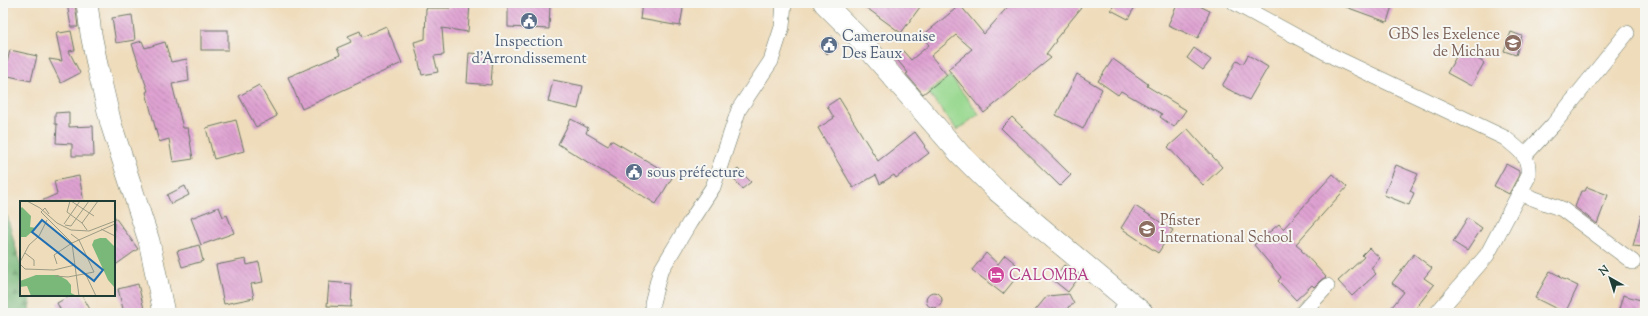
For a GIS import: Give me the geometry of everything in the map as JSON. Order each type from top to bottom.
[{"type":"street","points":[[87,3],[98,69],[112,124],[149,241],[164,313]]},
{"type":"street","points":[[652,313],[652,303],[660,272],[713,187],[739,109],[771,61],[782,27],[784,3]]},
{"type":"street","points":[[824,3],[857,36],[960,154],[996,191],[1130,309]]},
{"type":"street","points":[[1234,3],[1334,57],[1505,138],[1525,155],[1529,166],[1528,177],[1487,255],[1437,313]]},
{"type":"street","points":[[1525,155],[1553,125],[1626,33]]},
{"type":"street","points":[[1520,193],[1562,209],[1633,262]]},
{"type":"street","points":[[1302,313],[1327,286]]},
{"type":"green space","points":[[950,76],[979,114],[957,130],[928,92]]},
{"type":"green space","points":[[3,213],[7,216],[20,263],[20,296],[29,296],[31,304],[28,313],[3,313]]},
{"type":"building","points":[[67,3],[75,3],[78,27],[71,27]]},
{"type":"building","points":[[450,3],[470,3],[468,32],[442,28],[444,55],[434,56],[438,72],[422,75],[414,42],[425,39],[426,8],[450,8]]},
{"type":"building","name":"Inspection d'Arrondissement","points":[[508,3],[543,3],[542,5],[550,5],[549,29],[508,27]]},
{"type":"building","points":[[642,3],[684,3],[680,26],[640,19]]},
{"type":"building","points":[[860,3],[923,3],[901,33]]},
{"type":"building","points":[[1011,3],[1075,3],[1081,8],[1055,40],[1056,41],[1046,54],[1051,58],[984,113],[948,69],[972,49],[956,35],[931,56],[947,75],[923,94],[906,74],[908,73],[895,57],[903,51],[911,60],[929,45],[922,36],[960,5],[984,34]]},
{"type":"building","points":[[1115,3],[1137,3],[1128,19],[1111,10]]},
{"type":"building","points":[[1178,3],[1193,3],[1210,11],[1198,38],[1168,25]]},
{"type":"building","points":[[1338,3],[1393,3],[1387,22]]},
{"type":"building","points":[[132,15],[135,40],[116,43],[112,18]]},
{"type":"building","points":[[386,26],[402,63],[302,109],[288,77],[340,55],[337,48],[351,42],[348,36],[360,31],[362,37]]},
{"type":"building","points":[[201,30],[228,30],[228,50],[201,50]]},
{"type":"building","points":[[59,31],[60,33],[71,31],[75,50],[69,51],[80,73],[61,83],[49,59],[62,61],[56,33]]},
{"type":"building","name":"GBS les Exelence de Michau","points":[[1511,32],[1522,36],[1516,55],[1504,51]]},
{"type":"building","name":"Camerounaise Des Eaux","points":[[832,36],[838,44],[827,54],[820,46]]},
{"type":"building","points":[[142,41],[145,48],[165,42],[171,62],[187,59],[189,81],[172,84],[183,128],[188,128],[193,159],[173,162],[169,139],[159,142],[146,92],[148,91],[132,44]]},
{"type":"building","points":[[1194,48],[1211,60],[1203,70],[1187,58]]},
{"type":"building","points":[[1461,48],[1484,63],[1471,86],[1447,73]]},
{"type":"building","points":[[10,50],[37,56],[31,81],[4,75]]},
{"type":"building","points":[[469,53],[493,55],[491,85],[467,83]]},
{"type":"building","points":[[1248,55],[1268,67],[1249,100],[1222,86],[1237,60],[1243,64]]},
{"type":"building","points":[[1113,59],[1148,84],[1147,86],[1186,110],[1174,127],[1160,117],[1162,114],[1121,91],[1118,95],[1098,81]]},
{"type":"building","points":[[1077,74],[1102,89],[1083,129],[1056,115]]},
{"type":"building","points":[[553,80],[583,86],[578,109],[548,102]]},
{"type":"building","points":[[259,85],[277,116],[256,127],[239,96]]},
{"type":"building","points":[[839,98],[878,161],[915,132],[929,153],[896,178],[894,175],[880,184],[876,175],[853,188],[818,128],[834,118],[827,106]]},
{"type":"building","points":[[69,112],[69,127],[93,126],[94,156],[72,156],[72,144],[56,143],[57,124],[55,124],[55,113]]},
{"type":"building","points":[[1012,117],[1071,175],[1060,186],[1001,128]]},
{"type":"building","name":"sous préfecture","points":[[571,119],[588,128],[586,133],[608,146],[611,140],[673,176],[656,204],[558,144]]},
{"type":"building","points":[[236,120],[244,151],[214,159],[206,128]]},
{"type":"building","points":[[1188,129],[1222,167],[1203,185],[1168,147]]},
{"type":"building","points":[[1506,164],[1519,171],[1519,175],[1509,194],[1494,186]]},
{"type":"building","points":[[1396,165],[1418,174],[1410,191],[1414,193],[1409,205],[1384,195]]},
{"type":"building","points":[[738,169],[751,182],[742,189],[731,175]]},
{"type":"building","points":[[1333,174],[1347,187],[1296,244],[1326,277],[1314,287],[1312,285],[1296,300],[1278,281],[1281,277],[1254,245],[1279,224],[1283,229]]},
{"type":"building","points":[[79,176],[84,201],[41,201],[57,194],[54,181]]},
{"type":"building","points":[[185,186],[189,195],[171,204],[167,195]]},
{"type":"building","points":[[1587,187],[1608,195],[1597,224],[1575,207],[1581,191],[1585,191]]},
{"type":"building","name":"Pfister International School","points":[[1135,206],[1173,230],[1158,253],[1121,228]]},
{"type":"building","points":[[219,207],[223,217],[227,215],[234,233],[201,245],[191,218]]},
{"type":"building","points":[[1641,215],[1645,215],[1645,247],[1633,246]]},
{"type":"building","points":[[115,217],[138,249],[115,265]]},
{"type":"building","points":[[1468,218],[1482,228],[1467,251],[1453,242]]},
{"type":"building","points":[[199,245],[203,261],[182,267],[177,251]]},
{"type":"building","points":[[1369,248],[1380,258],[1371,268],[1376,274],[1352,296],[1338,281],[1364,257],[1362,255]]},
{"type":"building","name":"CALOMBA","points":[[986,253],[998,264],[1005,255],[1016,264],[1010,272],[1016,278],[1003,294],[972,270]]},
{"type":"building","points":[[1414,254],[1432,268],[1424,278],[1434,285],[1412,313],[1387,313],[1404,292],[1392,283]]},
{"type":"building","points":[[246,259],[247,265],[259,262],[263,282],[251,284],[254,298],[224,304],[216,265]]},
{"type":"building","points":[[1064,265],[1080,276],[1068,292],[1053,280]]},
{"type":"building","points":[[1550,271],[1578,286],[1565,313],[1535,298]]},
{"type":"building","points":[[329,282],[352,284],[351,307],[327,306]]},
{"type":"building","points":[[138,284],[145,313],[124,313],[118,289]]},
{"type":"building","points":[[934,292],[940,294],[942,300],[940,306],[934,308],[928,306],[926,300],[928,294]]},
{"type":"building","points":[[1069,294],[1074,304],[1068,307],[1069,313],[1033,313],[1047,296]]},
{"type":"building","points":[[1623,295],[1644,301],[1641,313],[1618,313]]},
{"type":"building","points":[[70,296],[83,296],[92,313],[62,313],[57,303]]},
{"type":"place","name":"Inspection d'Arrondissement","points":[[529,21]]},
{"type":"place","name":"GBS les Exelence de Michau","points":[[1513,43]]},
{"type":"place","name":"Camerounaise Des Eaux","points":[[829,45]]},
{"type":"place","name":"sous préfecture","points":[[634,172]]},
{"type":"place","name":"Pfister International School","points":[[1147,229]]},
{"type":"place","name":"CALOMBA","points":[[996,275]]}]
